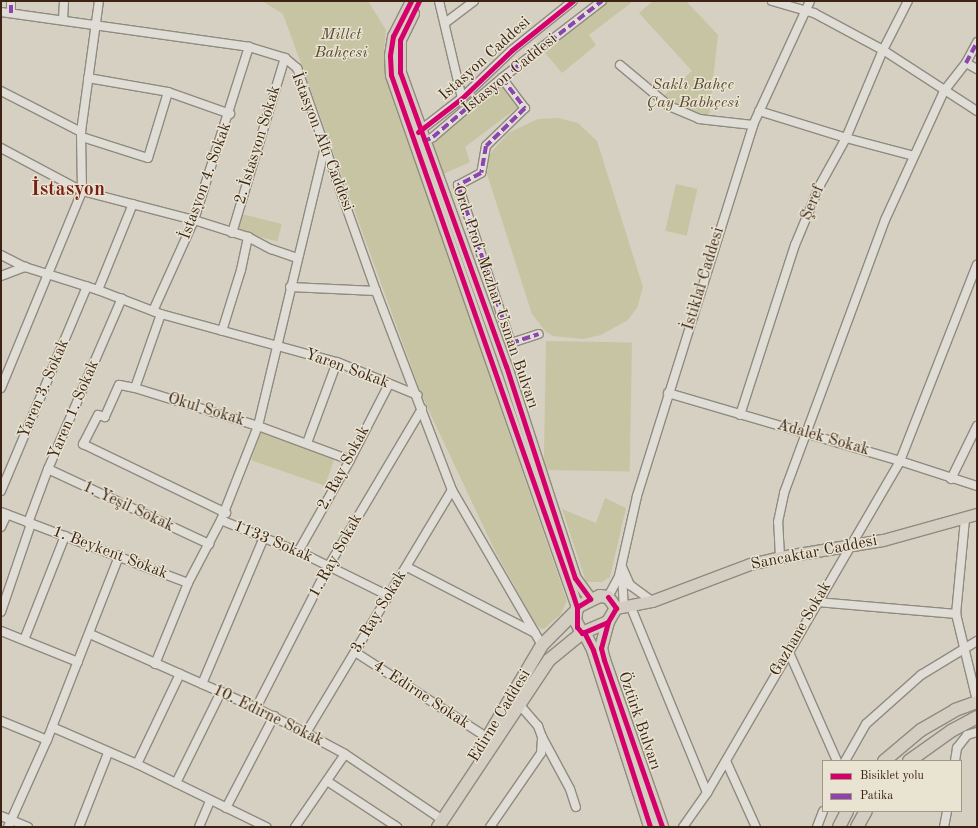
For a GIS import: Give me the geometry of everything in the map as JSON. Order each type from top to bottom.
[{"type":"highway","points":[[590,599],[600,596],[608,597],[623,606]]},
{"type":"highway","name":"Edirne Caddesi","points":[[438,821],[542,645],[577,609],[590,599]]},
{"type":"highway","name":"Öztürk Bulvarı","points":[[623,606],[608,622],[601,648],[662,827]]},
{"type":"highway","name":"Öztürk Bulvarı","points":[[577,609],[577,628],[585,636],[593,650],[650,827]]},
{"type":"highway","points":[[585,636],[608,622]]},
{"type":"highway","name":"Edirne Caddesi","points":[[429,827],[438,821],[520,705],[549,660],[571,642],[581,640],[585,636]]},
{"type":"highway","points":[[885,760],[926,727],[955,710],[977,701]]},
{"type":"highway","points":[[910,760],[951,731],[977,717]]},
{"type":"highway","points":[[839,827],[846,812]]},
{"type":"highway","points":[[857,827],[865,812]]},
{"type":"main road","name":"Ord. Prof. Mazhar Usman Bulvarı","points":[[411,1],[393,36],[390,56],[391,75],[420,138],[506,366],[575,578],[590,599]]},
{"type":"main road","name":"Ord. Prof. Mazhar Usman Bulvarı","points":[[419,1],[400,40],[400,72],[420,138],[577,609]]},
{"type":"main road","name":"Sancaktar Caddesi","points":[[623,606],[652,601],[750,564],[780,557],[848,547],[965,519],[977,514]]},
{"type":"street","points":[[11,1],[11,13]]},
{"type":"street","points":[[63,20],[64,1]]},
{"type":"street","points":[[1,388],[82,191],[81,135],[100,1]]},
{"type":"street","points":[[439,1],[462,98]]},
{"type":"street","points":[[445,23],[474,1]]},
{"type":"street","name":"Istasyon Caddesi","points":[[420,138],[512,50],[573,1]]},
{"type":"street","name":"İstasyon Caddesi","points":[[420,138],[502,78],[602,1]]},
{"type":"street","points":[[772,1],[814,13],[883,50],[977,111]]},
{"type":"street","name":"İstiklal Caddesi","points":[[622,566],[637,496],[753,125],[810,1]]},
{"type":"street","name":"Şeref","points":[[740,415],[795,245],[820,185],[846,138],[883,50],[908,1]]},
{"type":"street","name":"İstasyon Altı Caddesi","points":[[1,12],[96,24],[249,47],[285,58],[297,68],[376,290],[452,490],[542,645]]},
{"type":"street","points":[[780,557],[780,508],[806,433],[885,220],[944,91],[966,63],[977,42]]},
{"type":"street","name":"İstasyon 4. Sokak","points":[[153,311],[194,220],[230,114],[249,47]]},
{"type":"street","name":"2. İstasyon Sokak","points":[[232,233],[285,58]]},
{"type":"street","points":[[966,63],[977,69]]},
{"type":"street","points":[[620,64],[669,106],[699,119],[753,125]]},
{"type":"street","points":[[88,78],[168,92],[230,114]]},
{"type":"street","points":[[502,78],[525,108],[486,146],[481,173],[458,185],[511,343],[539,334]]},
{"type":"street","points":[[1,91],[81,135],[148,158],[168,92]]},
{"type":"street","points":[[759,110],[846,138],[914,156]]},
{"type":"street","points":[[155,664],[188,583],[225,512],[258,426],[325,146]]},
{"type":"street","points":[[1,148],[82,191],[194,220],[248,237],[271,250],[298,258]]},
{"type":"street","points":[[98,290],[133,204]]},
{"type":"street","points":[[222,331],[241,270],[248,237]]},
{"type":"street","name":"Yaren Sokak","points":[[1,255],[25,267],[122,298],[162,314],[337,362],[417,395]]},
{"type":"street","name":"Gazhane Sokak","points":[[683,827],[707,793],[726,761],[788,650],[900,460],[977,265]]},
{"type":"street","points":[[1,276],[25,267]]},
{"type":"street","name":"Yaren 3. Sokak","points":[[1,491],[87,286]]},
{"type":"street","points":[[290,288],[376,290]]},
{"type":"street","name":"Yaren 1. Sokak","points":[[1,612],[48,469],[122,298]]},
{"type":"street","points":[[135,388],[162,314]]},
{"type":"street","points":[[307,443],[337,362]]},
{"type":"street","name":"2. Ray Sokak","points":[[298,552],[350,460],[389,384]]},
{"type":"street","name":"Okul Sokak","points":[[225,512],[83,444],[98,415],[105,417],[119,385],[135,388],[258,426],[350,460]]},
{"type":"street","name":"Adalek Sokak","points":[[668,393],[900,460],[951,479],[977,486]]},
{"type":"street","name":"1. Ray Sokak","points":[[256,708],[328,566],[422,409]]},
{"type":"street","points":[[951,479],[977,426]]},
{"type":"street","name":"1. Yeşil Sokak","points":[[48,469],[209,544]]},
{"type":"street","name":"3. Ray Sokak","points":[[306,733],[452,490]]},
{"type":"street","points":[[1,528],[4,513]]},
{"type":"street","name":"1. Beykent Sokak","points":[[4,513],[188,583]]},
{"type":"street","points":[[965,519],[956,614],[977,701]]},
{"type":"street","name":"1133 Sokak","points":[[221,520],[298,552],[389,596]]},
{"type":"street","points":[[24,640],[65,536]]},
{"type":"street","points":[[202,684],[264,538]]},
{"type":"street","points":[[10,823],[47,740],[90,634],[119,556]]},
{"type":"street","points":[[608,597],[622,566]]},
{"type":"street","points":[[622,566],[630,585],[652,601]]},
{"type":"street","points":[[622,566],[623,606],[707,793]]},
{"type":"street","points":[[407,567],[536,633]]},
{"type":"street","points":[[817,602],[956,614]]},
{"type":"street","points":[[1,630],[78,662]]},
{"type":"street","name":"10. Edirne Sokak","points":[[90,634],[274,716],[306,733],[345,754],[438,821]]},
{"type":"street","points":[[846,760],[866,724],[921,675],[977,641]]},
{"type":"street","points":[[788,650],[837,760]]},
{"type":"street","name":"4. Edirne Sokak","points":[[355,652],[488,738]]},
{"type":"street","points":[[137,764],[180,674]]},
{"type":"street","points":[[176,783],[221,692]]},
{"type":"street","points":[[520,705],[538,726],[542,737],[570,789],[576,807]]},
{"type":"street","points":[[226,808],[274,716]]},
{"type":"street","points":[[1,721],[47,740]]},
{"type":"street","points":[[52,727],[108,753],[137,764],[210,801],[266,827]]},
{"type":"street","points":[[955,760],[957,748],[967,735],[977,732]]},
{"type":"street","points":[[490,827],[541,753],[542,737]]},
{"type":"street","points":[[79,827],[108,753]]},
{"type":"street","points":[[296,827],[345,754]]},
{"type":"street","points":[[726,761],[756,827]]},
{"type":"street","points":[[327,781],[397,827]]},
{"type":"street","points":[[199,827],[210,801]]},
{"type":"street","points":[[817,827],[823,812]]},
{"type":"street","points":[[944,827],[947,812]]},
{"type":"street","points":[[1,816],[10,823],[28,827]]},
{"type":"green space","name":"Millet Bahçesi","points":[[262,1],[368,1],[386,30],[384,50],[387,79],[567,601],[561,614],[544,629],[539,628],[534,621],[495,551],[422,396],[283,14]]},
{"type":"green space","points":[[601,1],[629,1],[631,3],[589,35],[596,45],[562,73],[541,48]]},
{"type":"green space","name":"Saklı Bahçe Çay Babhçesi","points":[[653,1],[686,1],[718,35],[709,116],[675,106],[662,97],[692,71],[639,13]]},
{"type":"green space","points":[[502,78],[521,105],[465,147],[470,162],[439,176],[426,141]]},
{"type":"green space","points":[[558,118],[578,123],[597,141],[643,287],[637,308],[628,320],[601,335],[583,339],[553,336],[546,332],[532,314],[487,174],[489,155],[508,133],[538,119]]},
{"type":"green space","points":[[676,184],[697,189],[687,236],[665,231]]},
{"type":"green space","points":[[242,214],[282,224],[277,241],[238,231]]},
{"type":"green space","points":[[546,341],[632,343],[630,471],[544,470]]},
{"type":"green space","points":[[261,432],[335,457],[325,486],[251,460]]},
{"type":"green space","points":[[605,498],[626,508],[610,577],[602,582],[586,582],[562,509],[596,523]]},
{"type":"marked path","points":[[11,1],[11,13]]},
{"type":"marked path","points":[[423,142],[433,137],[502,78],[602,1]]},
{"type":"marked path","points":[[966,63],[977,42]]},
{"type":"marked path","points":[[502,78],[525,108],[486,146],[481,173],[458,185],[511,343],[539,334]]},
{"type":"cycle path","points":[[411,1],[393,36],[390,56],[391,75],[572,592],[577,607],[577,627],[582,633],[608,622]]},
{"type":"cycle path","points":[[419,1],[400,40],[400,72],[506,366],[575,578],[590,599],[577,607]]},
{"type":"cycle path","points":[[418,132],[462,98],[512,50],[573,1]]},
{"type":"cycle path","points":[[608,597],[616,608],[608,622],[601,648],[662,827]]},
{"type":"cycle path","points":[[584,632],[593,650],[650,827]]},
{"type":"district","name":"İstasyon","points":[[68,190]]}]
